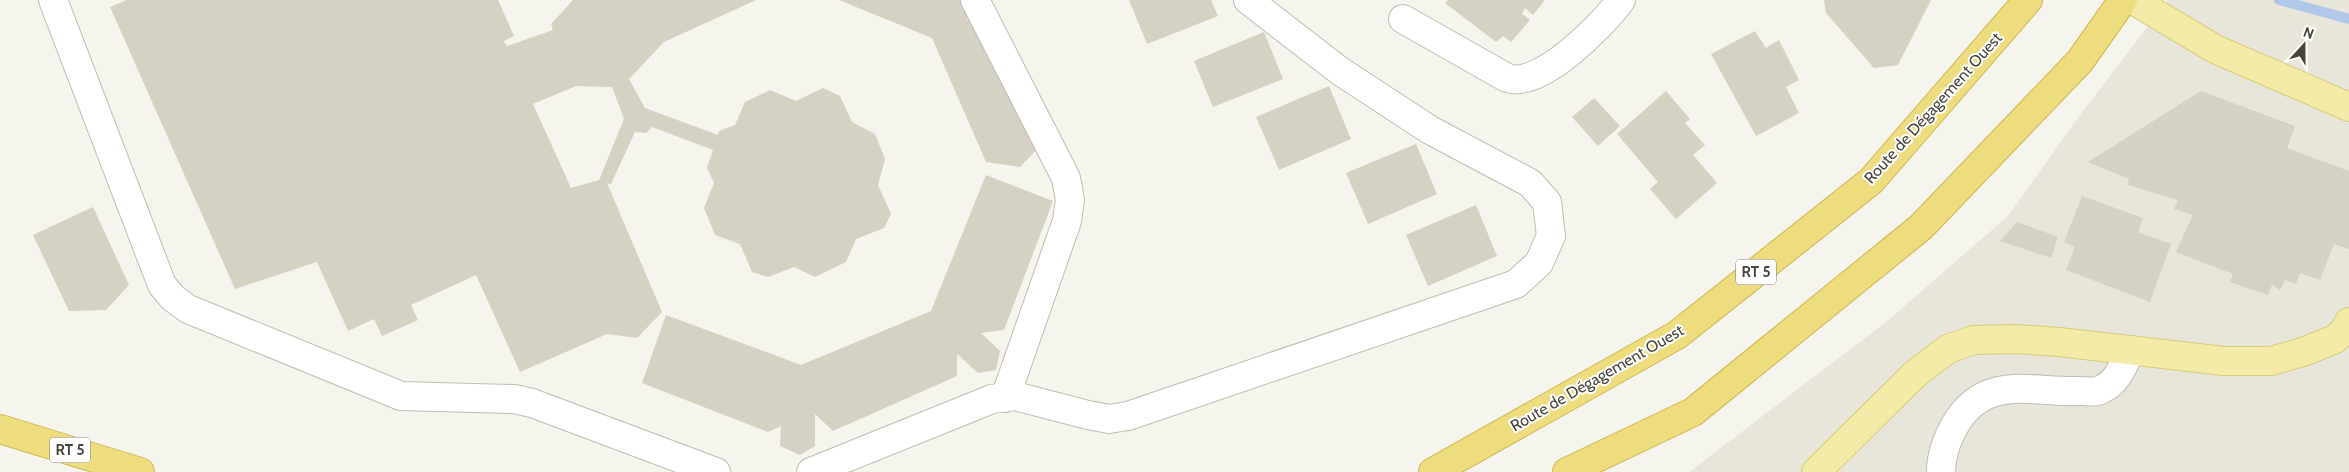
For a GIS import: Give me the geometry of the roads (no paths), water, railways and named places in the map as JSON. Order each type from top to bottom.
[{"type":"highway","points":[[1567,472],[1693,412],[1921,227],[2080,61],[2123,0]]},
{"type":"highway","name":"Route de Dégagement Ouest","points":[[1433,472],[1677,335],[1870,181],[2027,2]]},
{"type":"highway","name":"RT 5","points":[[0,429],[140,472]]},
{"type":"main road","points":[[2133,0],[2215,49],[2349,107]]},
{"type":"main road","points":[[1816,472],[1915,374],[1948,349],[1973,340],[2019,339],[2224,361],[2270,361],[2303,352],[2335,339],[2347,330]]},
{"type":"street","points":[[53,0],[162,285],[173,298],[188,309],[401,396],[514,399],[532,403],[716,472]]},
{"type":"street","points":[[975,0],[1066,178],[1070,200],[1067,221],[1005,398]]},
{"type":"street","points":[[810,472],[992,400],[1015,396],[1109,419],[1128,416],[1516,284],[1539,263],[1551,236],[1547,202],[1530,183],[1430,130],[1340,71],[1248,0]]},
{"type":"street","points":[[1403,19],[1507,78],[1525,80],[1540,73],[1590,37],[1621,0]]},
{"type":"street","points":[[1942,472],[1945,443],[1960,416],[1985,394],[2015,388],[2062,392],[2100,391],[2114,383],[2131,350]]},
{"type":"waterway","points":[[2279,0],[2349,19]]}]
